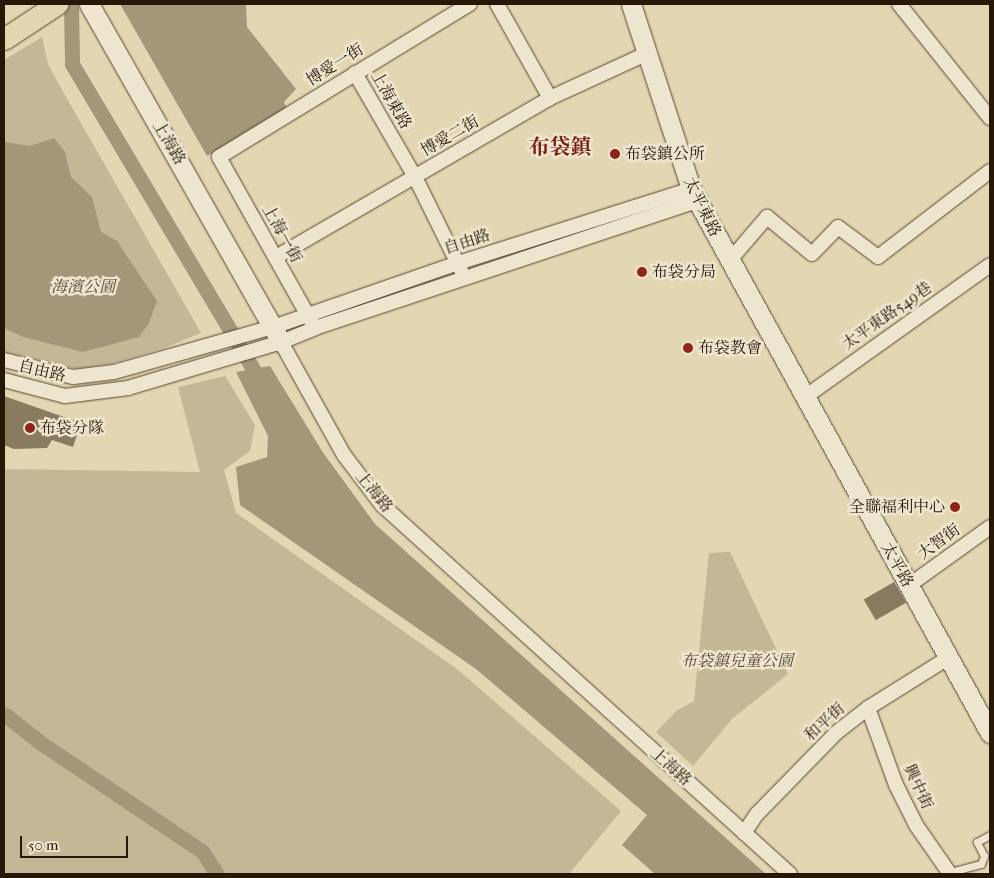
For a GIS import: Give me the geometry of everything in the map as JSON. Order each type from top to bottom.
[{"type":"main road","points":[[4,38],[57,4]]},
{"type":"main road","name":"上海路","points":[[89,4],[269,337]]},
{"type":"main road","name":"太平東路","points":[[631,4],[694,195],[805,397]]},
{"type":"main road","name":"太平路","points":[[805,397],[990,733]]},
{"type":"street","name":"博愛一街","points":[[219,157],[470,4]]},
{"type":"street","points":[[496,4],[550,98]]},
{"type":"street","points":[[898,4],[990,118]]},
{"type":"street","name":"博愛二街","points":[[279,263],[415,177],[550,98],[646,54]]},
{"type":"street","name":"上海東路","points":[[355,73],[415,177],[464,277]]},
{"type":"street","name":"上海一街","points":[[219,157],[315,328]]},
{"type":"street","points":[[730,260],[767,217],[812,254],[838,227],[878,257],[990,171]]},
{"type":"street","name":"自由路","points":[[4,360],[73,377],[114,372],[212,345],[315,328],[694,195]]},
{"type":"street","name":"自由路","points":[[4,380],[65,396],[128,388],[218,361],[269,337],[307,314],[458,263],[694,195]]},
{"type":"street","name":"太平東路549巷","points":[[805,397],[990,265]]},
{"type":"street","name":"上海路","points":[[269,337],[344,455],[382,505],[790,874]]},
{"type":"street","name":"大智街","points":[[908,586],[990,527]]},
{"type":"street","name":"和平街","points":[[744,833],[757,814],[836,732],[868,708],[948,658]]},
{"type":"street","name":"興中街","points":[[868,708],[896,785],[916,825],[947,874]]},
{"type":"lane","points":[[947,874],[981,864],[984,856],[977,842],[990,835]]},
{"type":"green space","name":"海濱公園","points":[[42,37],[48,64],[201,333],[162,349],[111,364],[77,369],[4,352],[4,60]]},
{"type":"green space","points":[[225,376],[255,425],[250,451],[224,470],[236,513],[457,669],[621,811],[569,874],[4,874],[4,469],[200,472],[178,387]]},
{"type":"green space","name":"布袋鎮兒童公園","points":[[730,552],[788,674],[732,719],[693,766],[656,732],[676,711],[694,701],[709,553]]},
{"type":"shaded area","points":[[120,4],[246,4],[247,27],[296,89],[284,102],[288,111],[207,156]]},
{"type":"shaded area","points":[[54,138],[65,152],[71,177],[92,197],[101,232],[117,241],[157,301],[149,323],[139,337],[83,352],[23,337],[4,328],[4,142],[30,146]]},
{"type":"shaded area","points":[[270,366],[322,451],[375,524],[766,874],[655,874],[622,845],[647,815],[476,669],[240,505],[236,467],[267,457],[268,436],[236,372]]},
{"type":"building","name":"布袋分隊","points":[[4,396],[81,423],[73,447],[52,440],[47,448],[14,449],[4,445]]},
{"type":"building","points":[[894,582],[906,603],[876,620],[864,600]]},
{"type":"waterway","points":[[71,4],[72,64],[264,387]]},
{"type":"waterway","points":[[4,714],[41,743],[202,851],[217,874]]},
{"type":"place","name":"布袋鎮公所","points":[[615,154]]},
{"type":"place","name":"布袋分局","points":[[642,272]]},
{"type":"place","name":"布袋教會","points":[[688,348]]},
{"type":"place","name":"布袋分隊","points":[[30,428]]},
{"type":"place","name":"全聯福利中心","points":[[955,507]]},
{"type":"district","name":"布袋鎮","points":[[560,147]]}]
